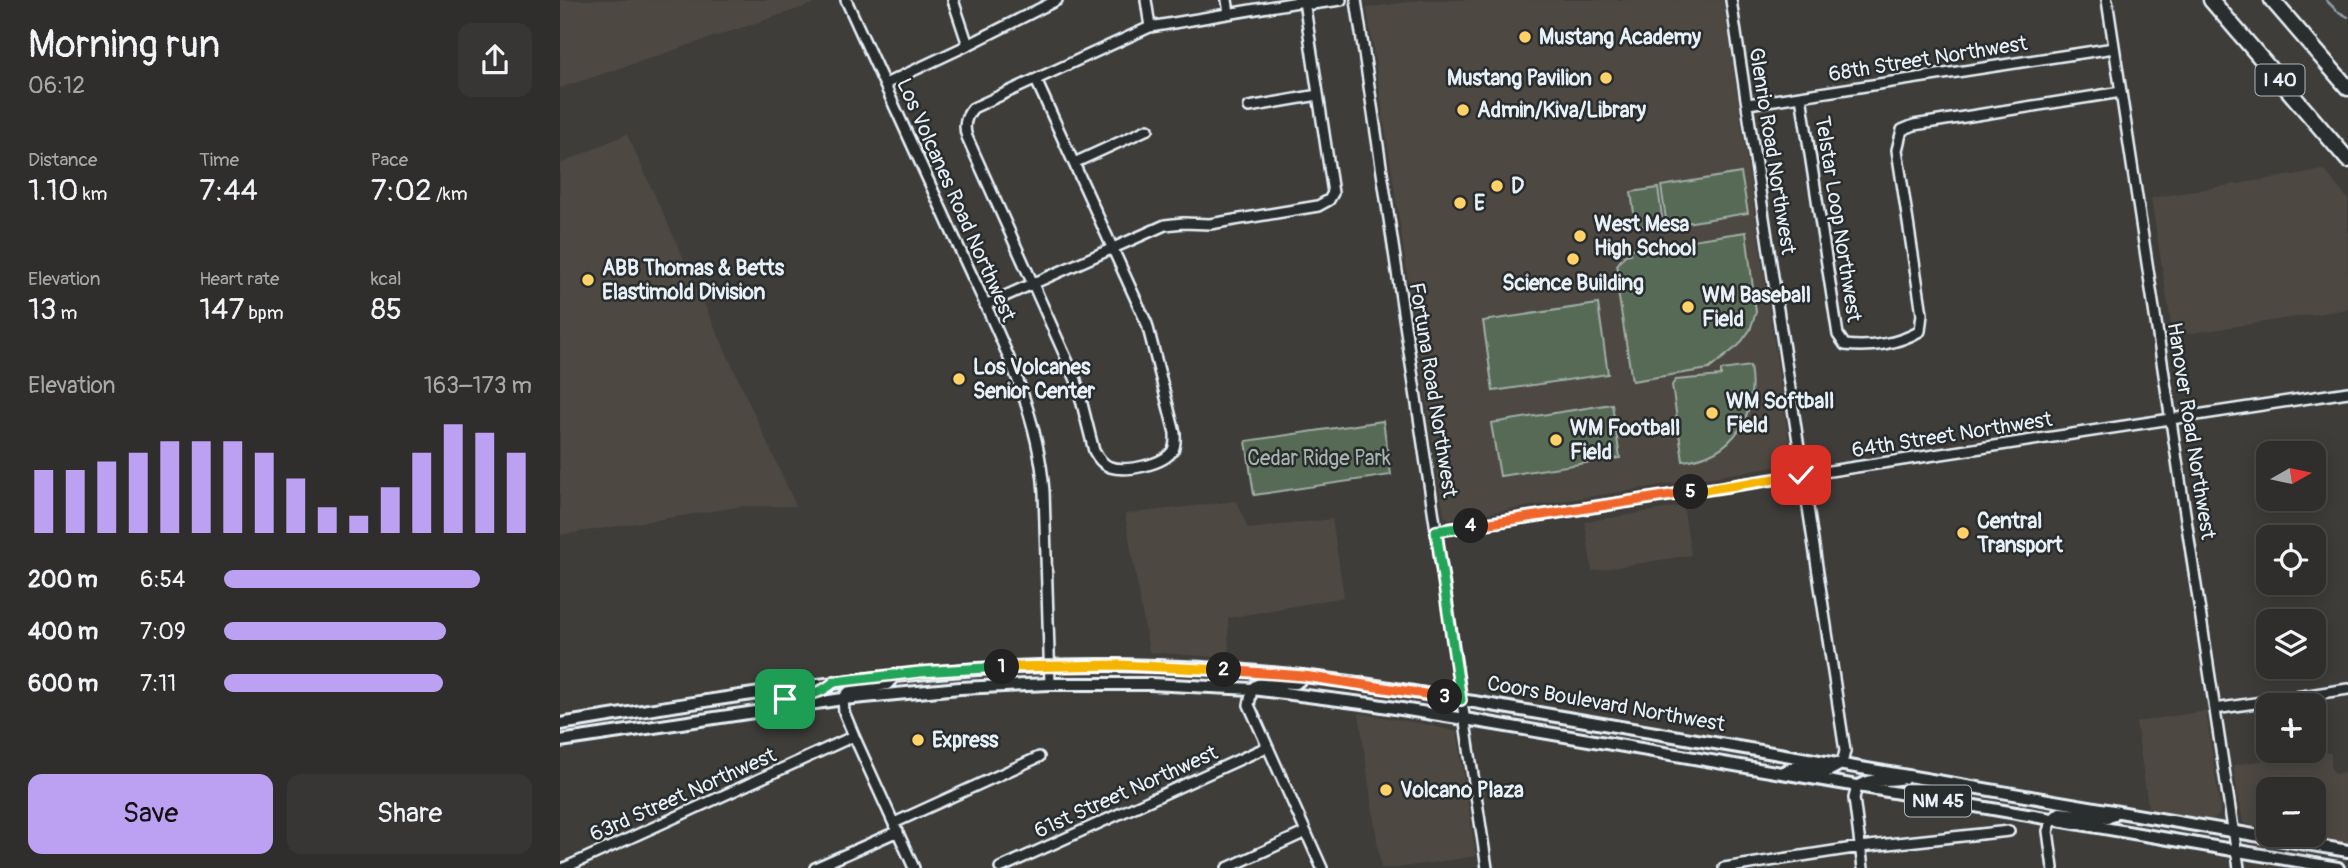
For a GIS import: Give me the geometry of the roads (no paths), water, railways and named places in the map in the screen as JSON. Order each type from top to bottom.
[{"type":"highway","name":"I 40","points":[[2211,0],[2348,160]]},
{"type":"highway","name":"I 40","points":[[2272,0],[2348,88]]},
{"type":"main road","name":"Coors Boulevard Northwest","points":[[560,724],[834,682],[987,667],[1119,665],[1304,676],[1461,700],[2348,851]]},
{"type":"main road","points":[[1150,684],[1164,679],[1200,677],[1212,670]]},
{"type":"main road","points":[[843,699],[851,690],[887,684],[895,675]]},
{"type":"main road","points":[[1252,689],[1254,685],[1262,682],[1296,683],[1304,676]]},
{"type":"main road","points":[[777,709],[785,699],[824,691],[834,682]]},
{"type":"main road","name":"Coors Boulevard Northwest","points":[[560,741],[843,699],[960,688],[1050,684],[1150,684],[1252,689],[1370,704],[2338,868]]},
{"type":"main road","points":[[1780,773],[1795,768],[1826,772],[1842,764]]},
{"type":"main road","points":[[1857,787],[1870,779],[1892,782],[1909,777]]},
{"type":"main road","points":[[2052,820],[2060,813],[2107,818],[2119,813]]},
{"type":"street","name":"Los Volcanes Road Northwest","points":[[846,0],[985,305],[1030,413],[1042,464],[1050,684]]},
{"type":"street","points":[[953,0],[968,45]]},
{"type":"street","points":[[885,84],[1057,0]]},
{"type":"street","points":[[1146,0],[1150,27]]},
{"type":"street","points":[[1227,0],[1229,13]]},
{"type":"street","points":[[1036,80],[1147,324],[1175,433],[1175,444],[1163,460],[1135,467],[1109,467],[1099,460],[1094,451],[1076,380],[967,137],[965,123],[973,108],[1150,27],[1305,0],[1312,4],[1341,0]]},
{"type":"street","points":[[985,305],[1165,225],[1210,224],[1318,206],[1329,200],[1333,193],[1305,0]]},
{"type":"street","name":"Fortuna Road Northwest","points":[[1356,0],[1487,868]]},
{"type":"street","name":"Glenrio Road Northwest","points":[[1731,0],[1844,751],[1842,764]]},
{"type":"street","name":"Hanover Road Northwest","points":[[2107,0],[2239,868]]},
{"type":"street","name":"68th Street Northwest","points":[[1748,104],[2114,48]]},
{"type":"street","name":"Telstar Loop Northwest","points":[[1801,96],[1838,335],[1845,345],[1859,347],[1905,340],[1920,331],[1922,314],[1897,150],[1902,130],[1914,125],[2120,92]]},
{"type":"street","points":[[1249,107],[1318,95]]},
{"type":"street","points":[[1074,163],[1148,129]]},
{"type":"street","name":"64th Street Northwest","points":[[1436,531],[2348,392]]},
{"type":"street","points":[[1252,689],[1249,705],[1322,868]]},
{"type":"street","points":[[2215,709],[2348,689]]},
{"type":"street","points":[[843,699],[844,712],[854,736],[914,868]]},
{"type":"street","name":"63rd Street Northwest","points":[[564,868],[854,736]]},
{"type":"street","name":"61st Street Northwest","points":[[1000,868],[1267,747]]},
{"type":"street","points":[[815,868],[1039,757]]},
{"type":"street","points":[[1857,787],[1854,798],[1863,868]]},
{"type":"street","points":[[2052,820],[2048,831],[2053,868]]},
{"type":"street","points":[[1724,868],[1860,847],[2009,831]]},
{"type":"street","points":[[1227,868],[1306,832]]},
{"type":"waterway","points":[[2326,0],[2348,17]]},
{"type":"place","name":"Mustang Academy","points":[[1525,37]]},
{"type":"place","name":"Mustang Pavilion","points":[[1606,78]]},
{"type":"place","name":"Admin/Kiva/Library","points":[[1463,110]]},
{"type":"place","name":"D","points":[[1497,186]]},
{"type":"place","name":"E","points":[[1460,203]]},
{"type":"place","name":"West Mesa High School","points":[[1580,236]]},
{"type":"place","name":"Science Building","points":[[1573,259]]},
{"type":"place","name":"ABB Thomas & Betts Elastimold Division","points":[[588,280]]},
{"type":"place","name":"WM Baseball Field","points":[[1688,307]]},
{"type":"place","name":"Los Volcanes Senior Center","points":[[959,379]]},
{"type":"place","name":"WM Softball Field","points":[[1712,413]]},
{"type":"place","name":"WM Football Field","points":[[1556,440]]},
{"type":"place","name":"Central Transport","points":[[1963,533]]},
{"type":"place","name":"Express","points":[[918,740]]},
{"type":"place","name":"Volcano Plaza","points":[[1386,790]]},
{"type":"park label","name":"Cedar Ridge Park","points":[[1319,458]]}]
